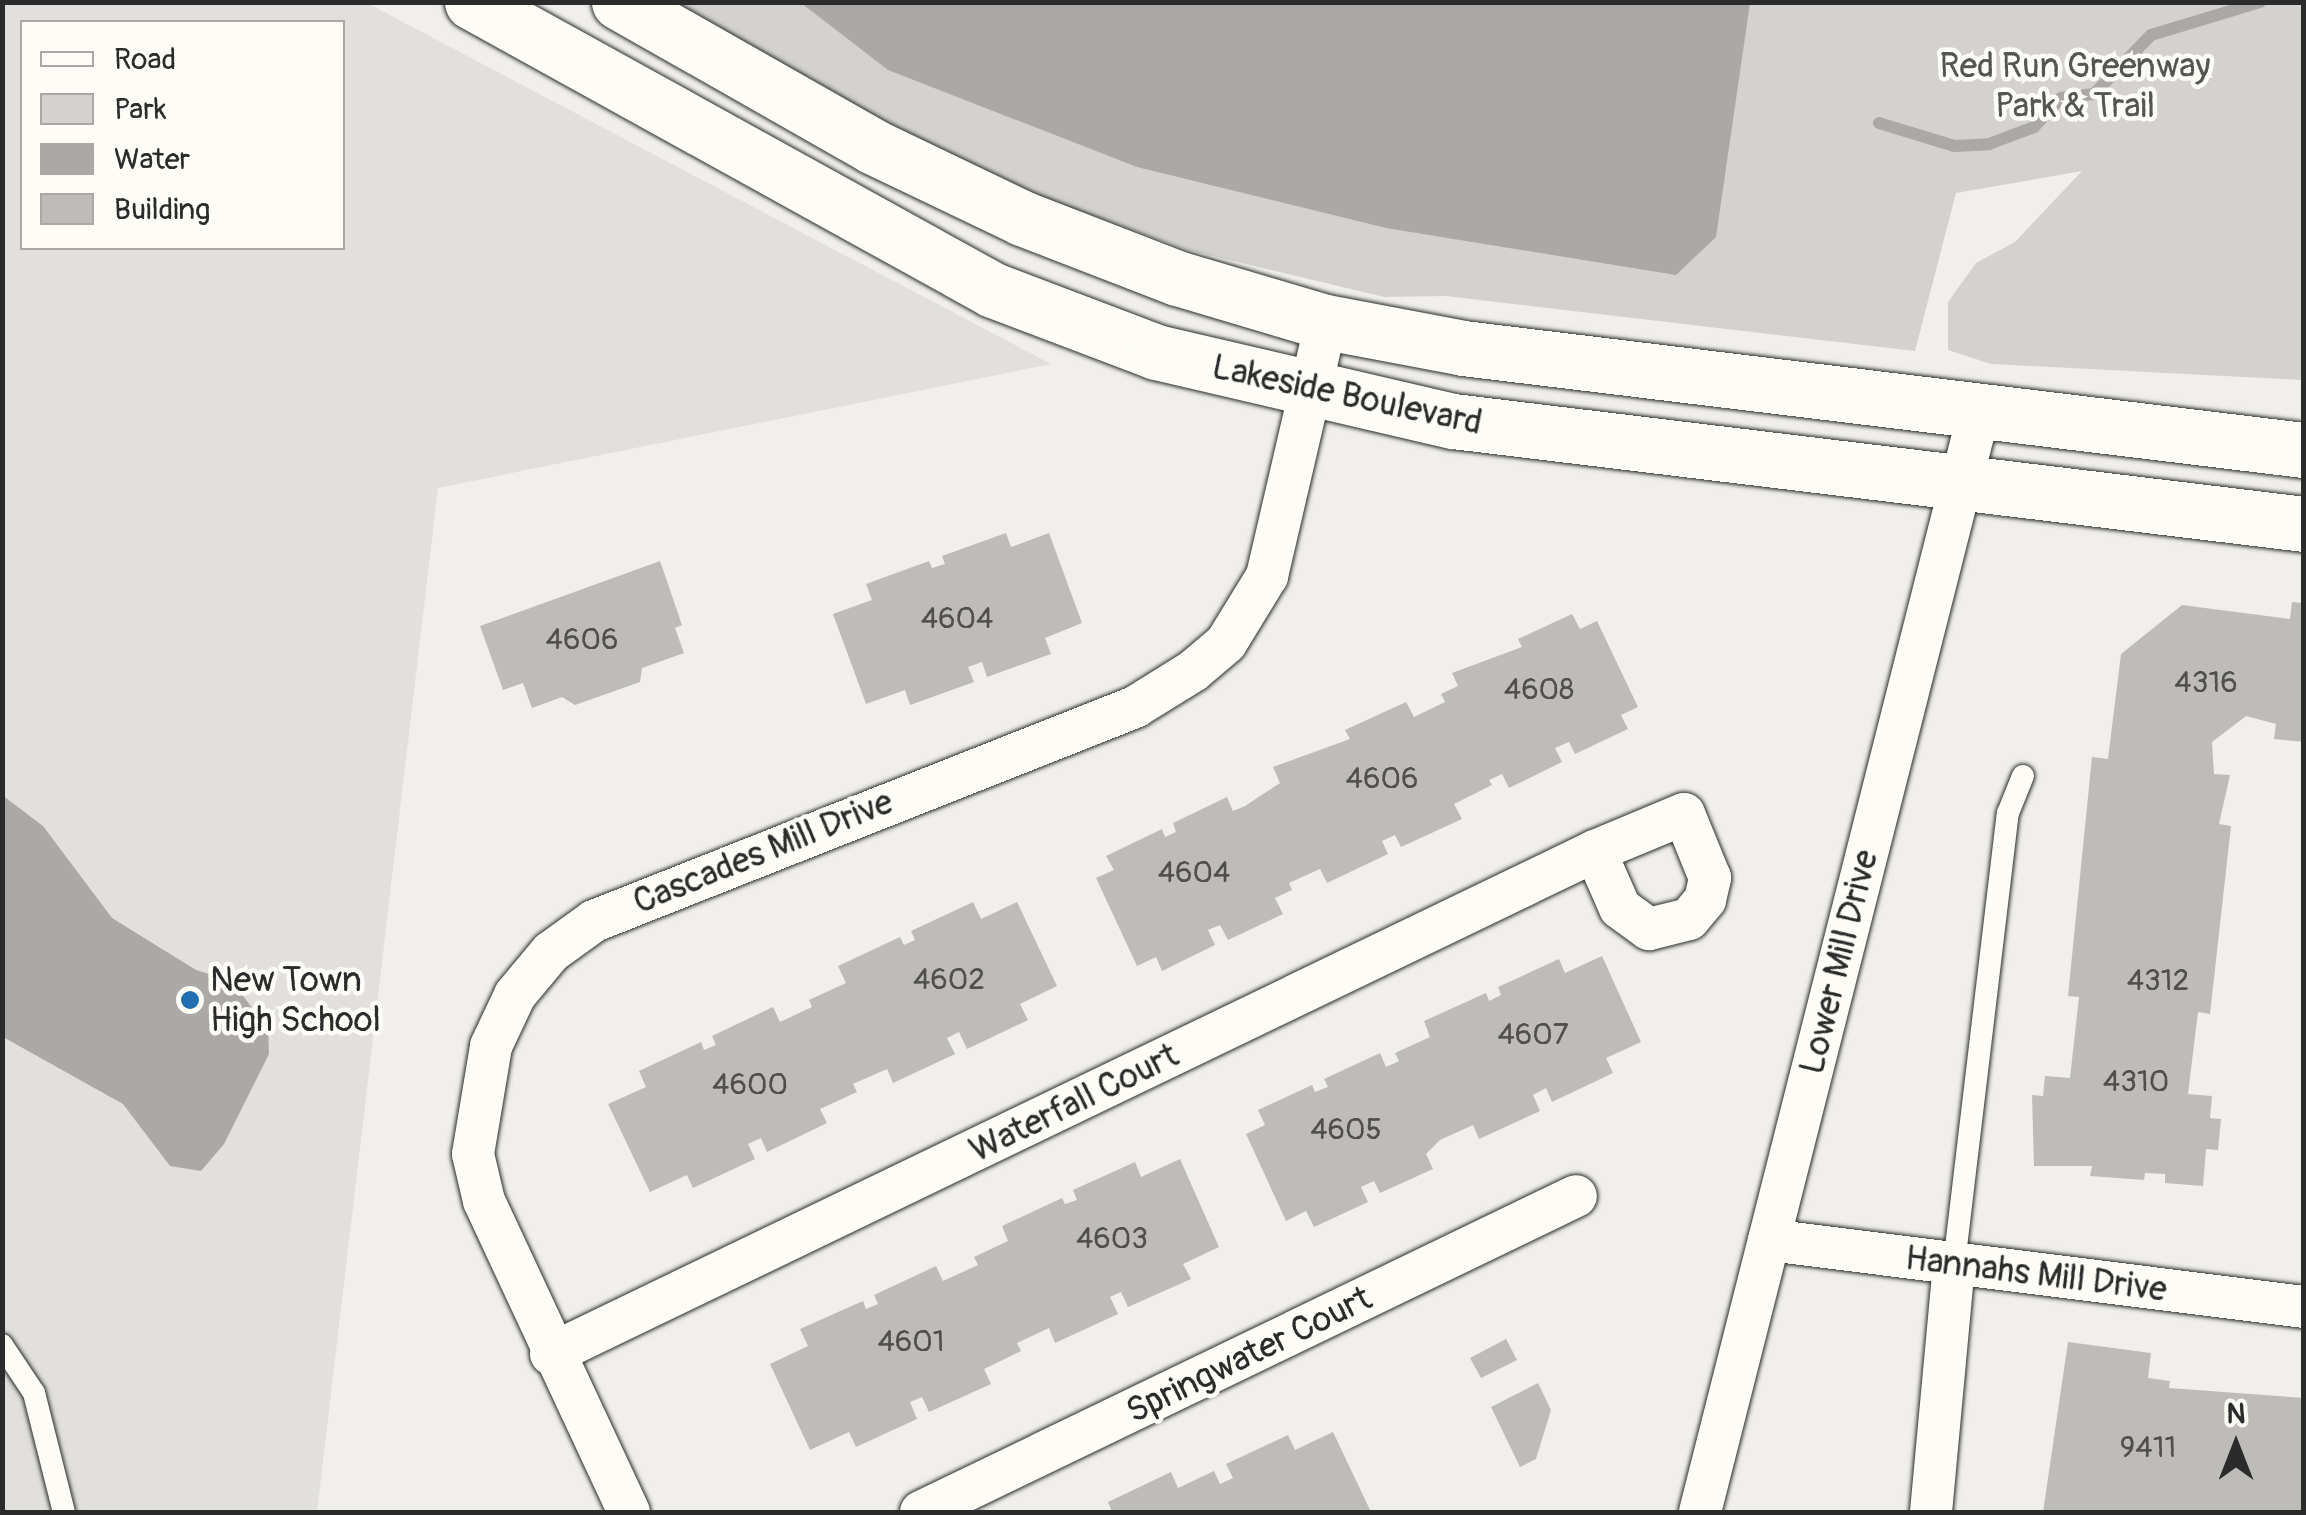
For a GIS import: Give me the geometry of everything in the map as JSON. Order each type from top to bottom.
[{"type":"main road","name":"Lakeside Boulevard","points":[[472,2],[993,290],[1156,352],[1311,394],[1453,421],[2304,524]]},
{"type":"main road","name":"Lakeside Boulevard","points":[[619,2],[874,147],[1022,218],[1178,278],[1326,322],[1463,348],[2304,450]]},
{"type":"street","name":"Cascades Mill Drive","points":[[629,1512],[551,1354],[484,1201],[473,1154],[481,1084],[515,994],[551,952],[594,920],[1136,706],[1193,670],[1226,643],[1267,576],[1326,322]]},
{"type":"street","name":"Lower Mill Drive","points":[[1700,1512],[1979,412]]},
{"type":"street","name":"Waterfall Court","points":[[551,1354],[1596,851]]},
{"type":"street","name":"Springwater Court","points":[[921,1512],[1576,1196]]},
{"type":"street","name":"Hannahs Mill Drive","points":[[1769,1240],[2304,1308]]},
{"type":"street","points":[[1931,1512],[1954,1264]]},
{"type":"lane","points":[[1954,1264],[2008,813],[2023,776]]},
{"type":"lane","points":[[2,1345],[34,1393],[64,1512]]},
{"type":"shaded area","name":"New Town High School","points":[[3,3],[367,3],[1051,364],[438,488],[317,1512],[3,1512]]},
{"type":"green space","name":"Red Run Greenway Park & Trail","points":[[676,3],[2303,3],[2303,380],[1991,364],[1948,350],[1948,302],[1976,263],[2015,242],[2082,171],[1956,193],[1915,351],[1446,296],[1384,297],[1188,250],[1023,190],[866,112]]},
{"type":"water","points":[[801,3],[1750,3],[1716,237],[1676,275],[1386,228],[1137,167],[888,70]]},
{"type":"water","points":[[2,795],[43,826],[112,918],[196,970],[232,981],[268,1029],[269,1054],[224,1144],[201,1171],[170,1166],[123,1104],[3,1037]]},
{"type":"building","points":[[1006,533],[1011,547],[1049,533],[1082,623],[1045,638],[1051,654],[987,677],[982,662],[968,667],[974,682],[910,705],[905,690],[866,704],[833,614],[872,600],[866,584],[929,561],[932,568],[945,564],[942,556]]},
{"type":"building","points":[[660,561],[682,625],[675,628],[684,653],[642,668],[640,682],[575,705],[562,697],[532,708],[523,683],[503,690],[480,626]]},
{"type":"building","points":[[2292,602],[2304,603],[2304,742],[2274,739],[2276,724],[2246,716],[2212,742],[2214,774],[2230,775],[2219,824],[2231,826],[2210,1014],[2198,1012],[2188,1094],[2212,1096],[2210,1118],[2221,1119],[2218,1150],[2206,1149],[2203,1186],[2165,1183],[2165,1174],[2145,1173],[2144,1180],[2090,1176],[2092,1166],[2034,1166],[2032,1095],[2043,1096],[2045,1076],[2070,1078],[2079,997],[2068,996],[2092,757],[2108,759],[2121,654],[2182,605],[2290,619]]},
{"type":"building","points":[[1572,614],[1580,629],[1597,621],[1638,707],[1621,715],[1628,729],[1575,754],[1569,742],[1555,748],[1562,762],[1509,788],[1502,774],[1489,780],[1492,785],[1454,804],[1462,819],[1401,847],[1395,835],[1382,841],[1388,854],[1327,883],[1320,869],[1289,883],[1292,890],[1275,898],[1283,914],[1228,940],[1220,925],[1208,930],[1215,945],[1162,971],[1156,957],[1137,966],[1096,878],[1114,870],[1106,856],[1162,829],[1165,837],[1176,832],[1173,823],[1227,797],[1233,811],[1245,806],[1280,783],[1273,767],[1350,739],[1345,730],[1406,702],[1414,717],[1445,702],[1441,694],[1458,686],[1452,673],[1522,647],[1518,639]]},
{"type":"building","points":[[973,902],[981,919],[1017,902],[1057,986],[1020,1004],[1028,1020],[967,1049],[959,1032],[947,1038],[955,1054],[893,1083],[887,1069],[853,1084],[857,1092],[820,1109],[827,1123],[767,1152],[761,1138],[748,1144],[755,1159],[693,1188],[687,1175],[650,1192],[608,1104],[646,1087],[639,1071],[701,1042],[704,1050],[716,1045],[712,1036],[773,1007],[780,1022],[812,1007],[809,1000],[846,983],[838,966],[900,937],[904,945],[915,940],[911,931]]},
{"type":"building","points":[[1602,956],[1641,1042],[1606,1058],[1613,1073],[1552,1102],[1546,1088],[1533,1095],[1540,1111],[1479,1139],[1473,1125],[1440,1140],[1426,1154],[1433,1169],[1380,1193],[1374,1181],[1361,1187],[1368,1202],[1314,1227],[1306,1211],[1286,1221],[1246,1134],[1265,1125],[1258,1110],[1312,1085],[1315,1092],[1328,1087],[1324,1079],[1380,1053],[1386,1067],[1399,1061],[1395,1053],[1430,1037],[1424,1021],[1486,993],[1489,1001],[1501,995],[1498,987],[1559,959],[1565,973]]},
{"type":"building","points":[[1180,1159],[1219,1247],[1183,1264],[1191,1279],[1128,1307],[1121,1292],[1110,1297],[1118,1314],[1055,1343],[1049,1328],[1017,1343],[1021,1351],[984,1369],[991,1384],[929,1412],[922,1397],[910,1402],[917,1419],[856,1447],[849,1432],[810,1450],[770,1364],[808,1346],[800,1329],[863,1301],[866,1309],[878,1304],[874,1295],[936,1266],[943,1281],[978,1265],[974,1257],[1008,1241],[1002,1226],[1062,1198],[1065,1204],[1077,1200],[1073,1190],[1135,1162],[1141,1177]]},
{"type":"building","points":[[1506,1339],[1517,1360],[1481,1378],[1470,1358]]},
{"type":"building","points":[[2068,1342],[2151,1353],[2148,1378],[2170,1381],[2169,1388],[2304,1398],[2304,1512],[2043,1512]]},
{"type":"building","points":[[1538,1383],[1551,1410],[1536,1459],[1520,1467],[1491,1407]]},
{"type":"building","points":[[1333,1432],[1371,1512],[1112,1512],[1108,1502],[1171,1472],[1178,1488],[1214,1471],[1220,1484],[1233,1478],[1226,1464],[1288,1435],[1295,1450]]},
{"type":"waterway","points":[[1879,123],[1954,146],[1989,144],[2034,127],[2061,98],[2094,94],[2151,35],[2260,2]]},
{"type":"place","name":"New Town High School","points":[[190,1000]]}]
